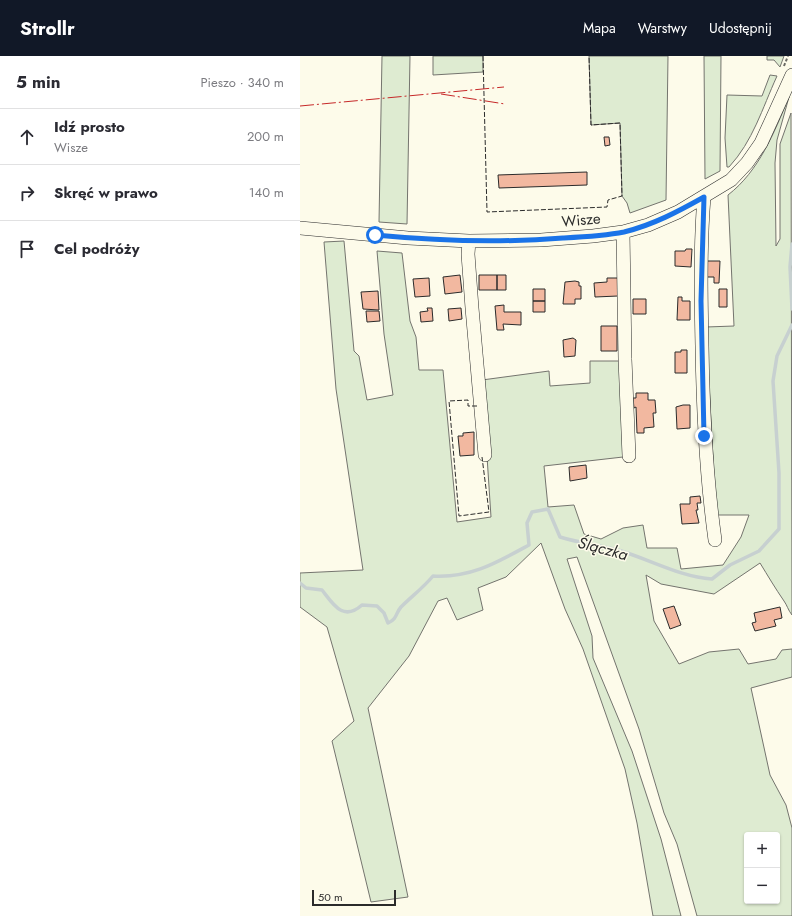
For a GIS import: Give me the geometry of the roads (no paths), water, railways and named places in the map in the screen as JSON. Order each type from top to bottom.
[{"type":"street","name":"Wisze","points":[[300,228],[408,238],[469,241],[541,240],[623,232],[648,225],[678,212],[731,180],[758,148],[787,72]]},
{"type":"street","points":[[704,197],[701,267],[704,421],[708,486],[715,540]]},
{"type":"street","points":[[623,232],[625,359],[629,456]]},
{"type":"street","points":[[469,241],[468,254],[472,308],[485,455]]},
{"type":"waterway","name":"Ślączka","points":[[792,244],[790,267],[792,309]]},
{"type":"waterway","name":"Ślączka","points":[[300,583],[306,588],[322,590],[334,605],[344,611],[349,612],[362,605],[377,606],[384,613],[388,623],[395,618],[399,609],[433,576],[459,575],[471,572],[505,558],[529,545],[527,523],[532,512],[548,509],[560,537],[618,550],[688,575],[712,579],[730,565],[759,551],[779,529],[779,473],[773,381],[777,356],[792,325]]}]
